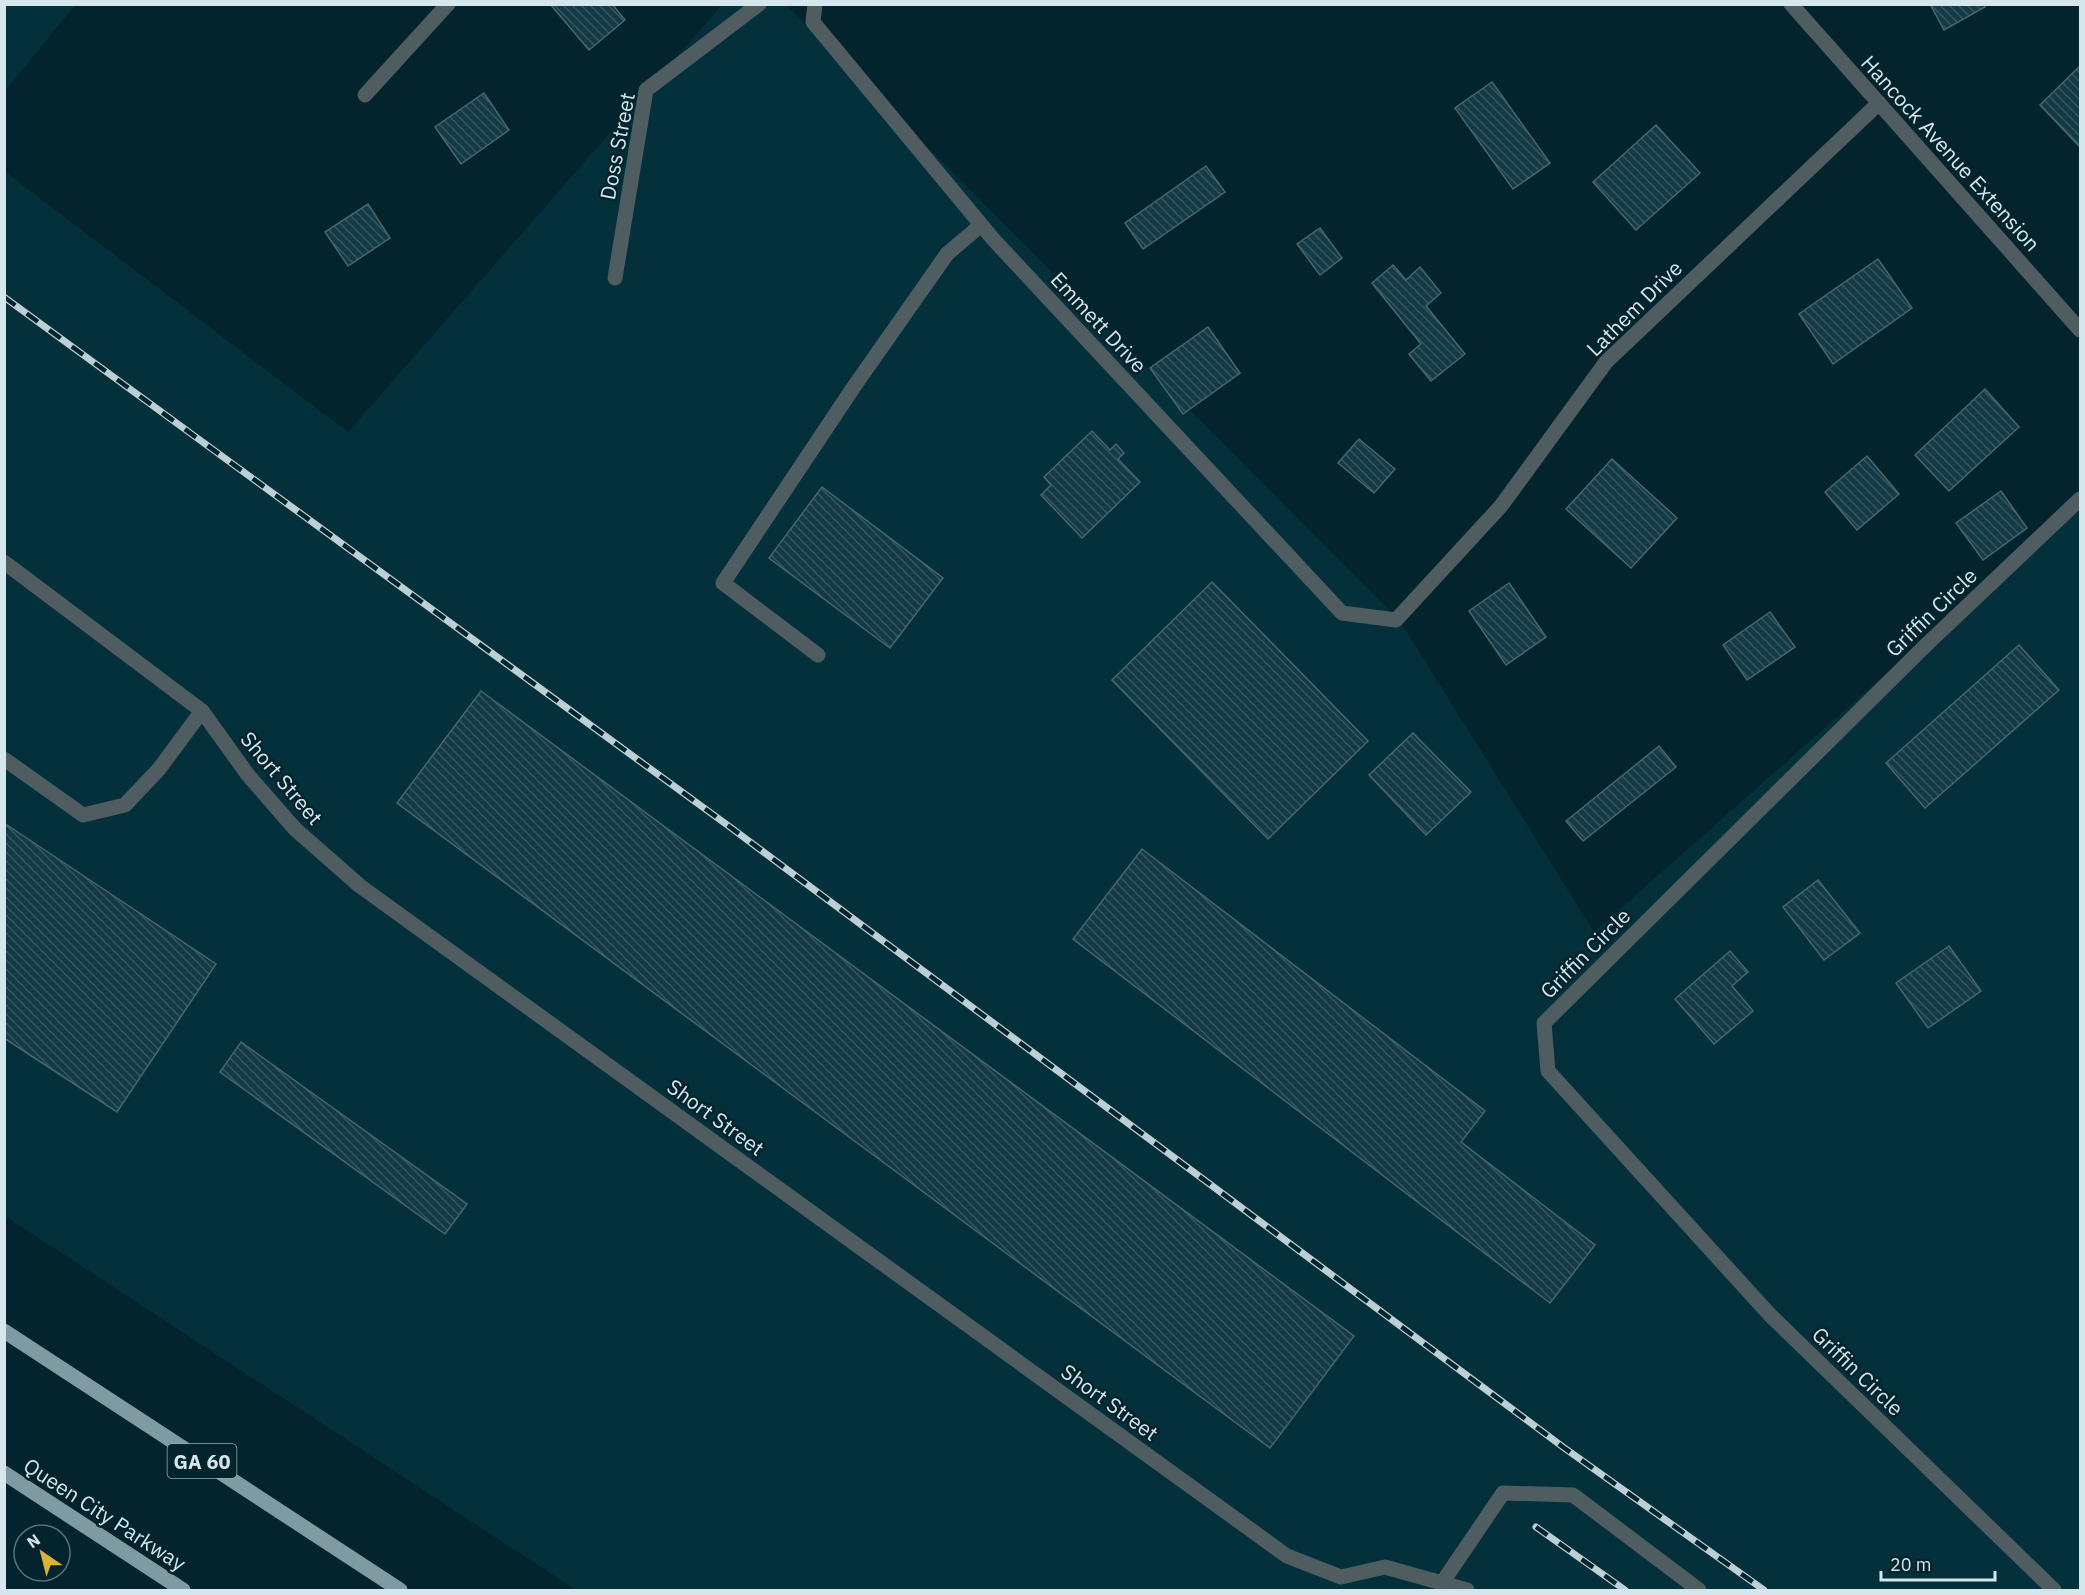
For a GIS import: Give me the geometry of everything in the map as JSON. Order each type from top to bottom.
[{"type":"main road","name":"GA 60","points":[[4,1331],[400,1590]]},
{"type":"main road","name":"Queen City Parkway","points":[[4,1473],[183,1590]]},
{"type":"street","points":[[365,95],[448,4]]},
{"type":"street","name":"Doss Street","points":[[615,278],[646,90],[759,4]]},
{"type":"street","name":"Emmett Drive","points":[[815,4],[813,22],[981,225],[1342,613],[1396,620]]},
{"type":"street","name":"Hancock Avenue Extension","points":[[1791,4],[2080,330]]},
{"type":"street","name":"Lathem Drive","points":[[1396,620],[1502,506],[1606,362],[1879,103]]},
{"type":"street","points":[[818,656],[723,584],[853,388],[947,254],[981,225]]},
{"type":"street","name":"Griffin Circle","points":[[2054,1590],[1770,1315],[1548,1071],[1545,1023],[1926,645],[2080,499]]},
{"type":"street","name":"Short Street","points":[[4,562],[202,711],[248,775],[294,830],[360,886],[1287,1556],[1341,1577],[1385,1567],[1467,1590]]},
{"type":"street","points":[[4,759],[83,815],[115,808],[125,805],[159,769],[202,711]]},
{"type":"street","points":[[1443,1584],[1503,1493],[1573,1495],[1699,1590]]},
{"type":"shaded area","points":[[4,5],[75,5],[5,91]]},
{"type":"shaded area","points":[[722,5],[786,5],[1400,621],[1594,932],[2080,502],[2080,1590],[576,1590],[5,1216],[4,171],[348,432]]},
{"type":"building","points":[[550,4],[612,4],[625,20],[589,50]]},
{"type":"building","points":[[1930,4],[1984,4],[1985,7],[1944,30]]},
{"type":"building","points":[[2080,66],[2080,147],[2040,105]]},
{"type":"building","points":[[1492,82],[1550,163],[1513,189],[1455,108]]},
{"type":"building","points":[[484,93],[509,130],[461,164],[435,127]]},
{"type":"building","points":[[1656,125],[1700,173],[1636,230],[1593,182]]},
{"type":"building","points":[[1206,166],[1225,192],[1143,249],[1125,223]]},
{"type":"building","points":[[368,204],[390,238],[348,266],[325,232]]},
{"type":"building","points":[[1320,228],[1342,258],[1320,275],[1297,244]]},
{"type":"building","points":[[1878,259],[1912,308],[1833,364],[1799,314]]},
{"type":"building","points":[[1393,265],[1406,280],[1420,267],[1441,293],[1426,306],[1465,354],[1431,381],[1409,354],[1421,344],[1372,283]]},
{"type":"building","points":[[1208,327],[1240,373],[1183,414],[1150,368]]},
{"type":"building","points":[[1985,389],[2019,427],[1949,491],[1915,455]]},
{"type":"building","points":[[1092,431],[1110,450],[1116,444],[1124,453],[1118,459],[1140,482],[1082,538],[1041,495],[1051,485],[1044,477]]},
{"type":"building","points":[[1359,439],[1395,469],[1374,493],[1338,463]]},
{"type":"building","points":[[1867,456],[1899,494],[1857,530],[1825,492]]},
{"type":"building","points":[[1612,459],[1677,518],[1631,568],[1566,509]]},
{"type":"building","points":[[822,487],[943,578],[890,648],[769,558]]},
{"type":"building","points":[[2001,491],[2027,528],[1983,560],[1956,523]]},
{"type":"building","points":[[1212,582],[1368,741],[1268,839],[1112,680]]},
{"type":"building","points":[[1509,583],[1546,637],[1506,665],[1469,611]]},
{"type":"building","points":[[1770,612],[1795,647],[1747,680],[1723,645]]},
{"type":"building","points":[[2019,645],[2059,690],[1925,808],[1886,763]]},
{"type":"building","points":[[481,691],[1354,1336],[1270,1448],[397,803]]},
{"type":"building","points":[[1413,733],[1471,792],[1426,835],[1369,775]]},
{"type":"building","points":[[1659,746],[1676,767],[1583,841],[1566,821]]},
{"type":"building","points":[[4,823],[216,964],[117,1112],[4,1038]]},
{"type":"building","points":[[1142,849],[1485,1111],[1461,1142],[1595,1245],[1550,1303],[1073,939]]},
{"type":"building","points":[[1818,880],[1860,933],[1824,960],[1783,907]]},
{"type":"building","points":[[1949,946],[1981,991],[1928,1028],[1896,983]]},
{"type":"building","points":[[1730,951],[1748,972],[1732,986],[1753,1011],[1714,1044],[1675,999]]},
{"type":"building","points":[[241,1042],[467,1204],[445,1234],[220,1072]]},
{"type":"railway","points":[[4,297],[730,827],[1563,1447],[1764,1590]]},
{"type":"railway","points":[[1536,1527],[1625,1590]]}]
